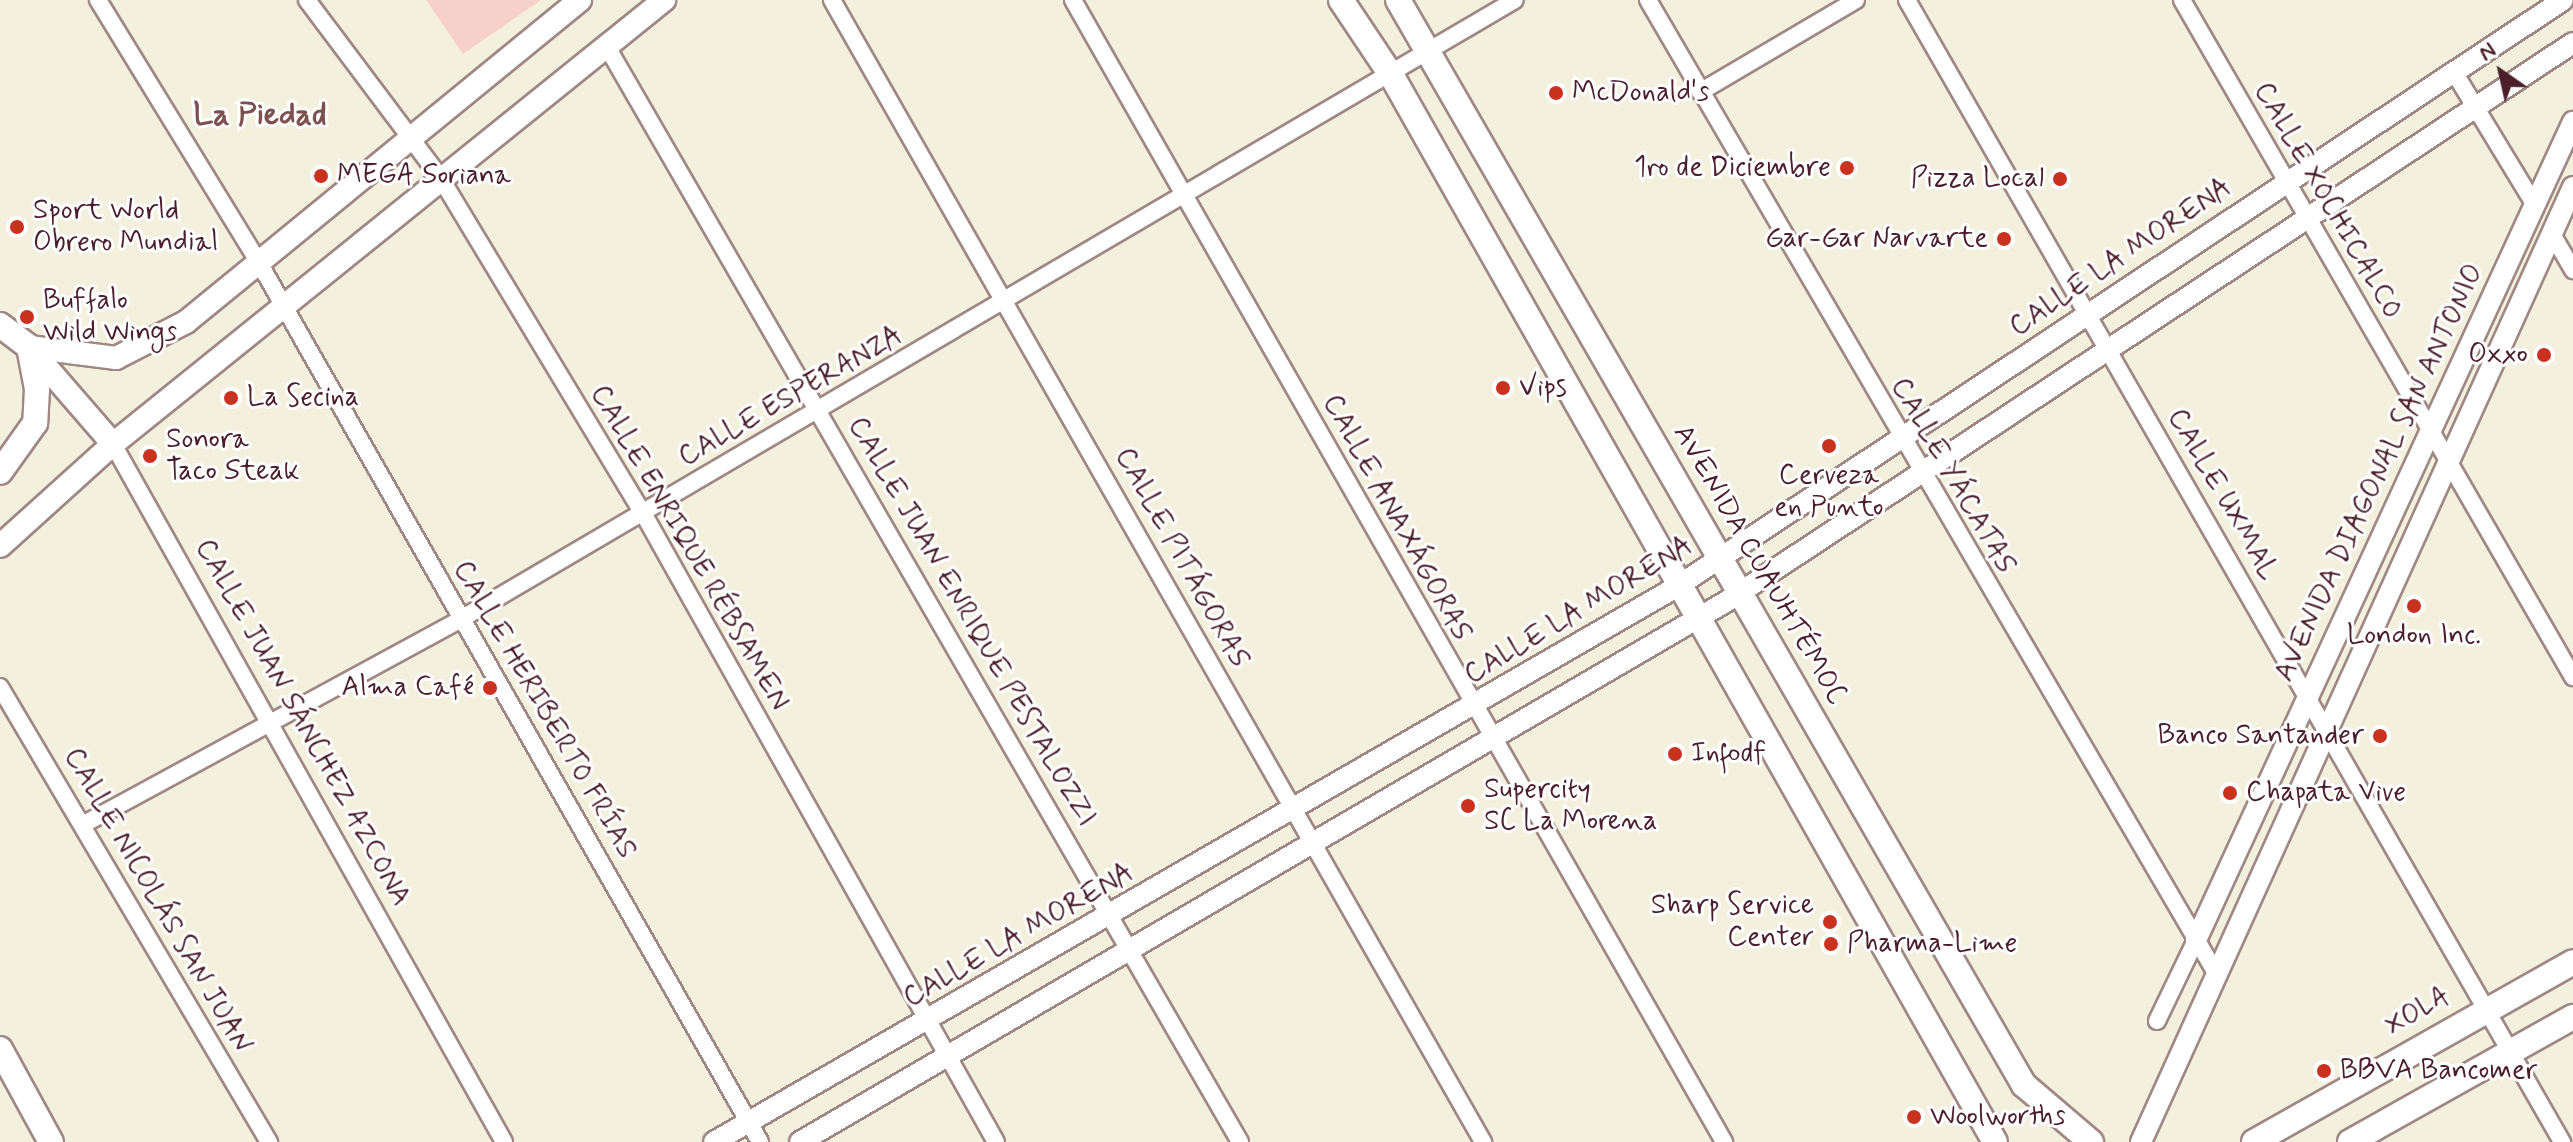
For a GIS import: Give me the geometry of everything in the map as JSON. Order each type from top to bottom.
[{"type":"main road","points":[[0,546],[113,444],[282,305],[664,0]]},
{"type":"main road","points":[[1341,0],[1393,78],[1696,620],[1995,1142]]},
{"type":"main road","name":"AVENIDA CUAUHTÉMOC","points":[[1398,0],[2024,1085],[2091,1142]]},
{"type":"main road","points":[[0,325],[29,347],[116,358],[186,322],[257,259],[411,139],[572,2]]},
{"type":"main road","points":[[0,472],[35,423],[29,347]]},
{"type":"main road","name":"CALLE JUAN SÁNCHEZ AZCONA","points":[[29,347],[113,444]]},
{"type":"main road","name":"XOLA","points":[[2254,1142],[2486,1007],[2573,962]]},
{"type":"main road","points":[[2350,1142],[2573,1017]]},
{"type":"main road","points":[[0,1049],[51,1142]]},
{"type":"street","name":"CALLE HERIBERTO FRÍAS","points":[[98,0],[257,259],[760,1142]]},
{"type":"street","name":"CALLE ENRIQUE RÉBSAMEN","points":[[307,0],[440,177],[643,513],[996,1142]]},
{"type":"street","name":"CALLE PITÁGORAS","points":[[832,0],[1008,301],[1290,810],[1483,1142]]},
{"type":"street","name":"CALLE ANAXÁGORAS","points":[[1073,0],[1187,197],[1492,743],[1724,1142]]},
{"type":"street","name":"CALLE ESPERANZA","points":[[84,824],[461,619],[1393,78],[1515,0]]},
{"type":"street","name":"CALLE YÁCATAS","points":[[1648,0],[1921,476],[2217,975]]},
{"type":"street","points":[[1700,92],[1856,0]]},
{"type":"street","name":"CALLE UXMAL","points":[[1907,0],[2328,729],[2562,1142]]},
{"type":"street","name":"CALLE XOCHICALCO","points":[[2182,0],[2573,677]]},
{"type":"street","name":"CALLE LA MORENA","points":[[714,1142],[928,1022],[1678,586],[2563,0]]},
{"type":"street","points":[[800,1142],[1313,848],[1740,593],[2573,43]]},
{"type":"street","name":"CALLE JUAN ENRIQUE PESTALOZZI","points":[[606,45],[821,410],[1129,954],[1240,1142]]},
{"type":"street","points":[[2454,72],[2535,205]]},
{"type":"street","name":"AVENIDA DIAGONAL SAN ANTONIO","points":[[2157,1021],[2573,122]]},
{"type":"street","name":"AVENIDA DIAGONAL SAN ANTONIO","points":[[2141,1142],[2446,460],[2573,187]]},
{"type":"street","points":[[2552,234],[2573,270]]},
{"type":"street","name":"CALLE JUAN SÁNCHEZ AZCONA","points":[[113,444],[504,1142]]},
{"type":"street","name":"CALLE NICOLÁS SAN JUAN","points":[[0,687],[84,824],[269,1142]]},
{"type":"shaded area","points":[[426,0],[541,0],[463,54]]},
{"type":"place","name":"McDonald's","points":[[1556,93]]},
{"type":"place","name":"1ro de Diciembre","points":[[1847,168]]},
{"type":"place","name":"MEGA Soriana","points":[[321,176]]},
{"type":"place","name":"Pizza Local","points":[[2060,179]]},
{"type":"place","name":"Sport World Obrero Mundial","points":[[17,227]]},
{"type":"place","name":"Gar-Gar Narvarte","points":[[2004,239]]},
{"type":"place","name":"Buffalo Wild Wings","points":[[27,317]]},
{"type":"place","name":"Oxxo","points":[[2544,355]]},
{"type":"place","name":"Vips","points":[[1503,388]]},
{"type":"place","name":"La Secina","points":[[231,398]]},
{"type":"place","name":"Cerveza en Punto","points":[[1829,446]]},
{"type":"place","name":"Sonora Taco Steak","points":[[150,456]]},
{"type":"place","name":"London Inc.","points":[[2414,606]]},
{"type":"place","name":"Alma Café","points":[[490,688]]},
{"type":"place","name":"Banco Santander","points":[[2380,736]]},
{"type":"place","name":"Infodf","points":[[1675,754]]},
{"type":"place","name":"Chapata Vive","points":[[2230,793]]},
{"type":"place","name":"Supercity SC La Morena","points":[[1468,806]]},
{"type":"place","name":"Sharp Service Center","points":[[1830,922]]},
{"type":"place","name":"Pharma-Lime","points":[[1831,944]]},
{"type":"place","name":"BBVA Bancomer","points":[[2324,1071]]},
{"type":"place","name":"Woolworths","points":[[1914,1117]]},
{"type":"district","name":"La Piedad","points":[[260,115]]}]
